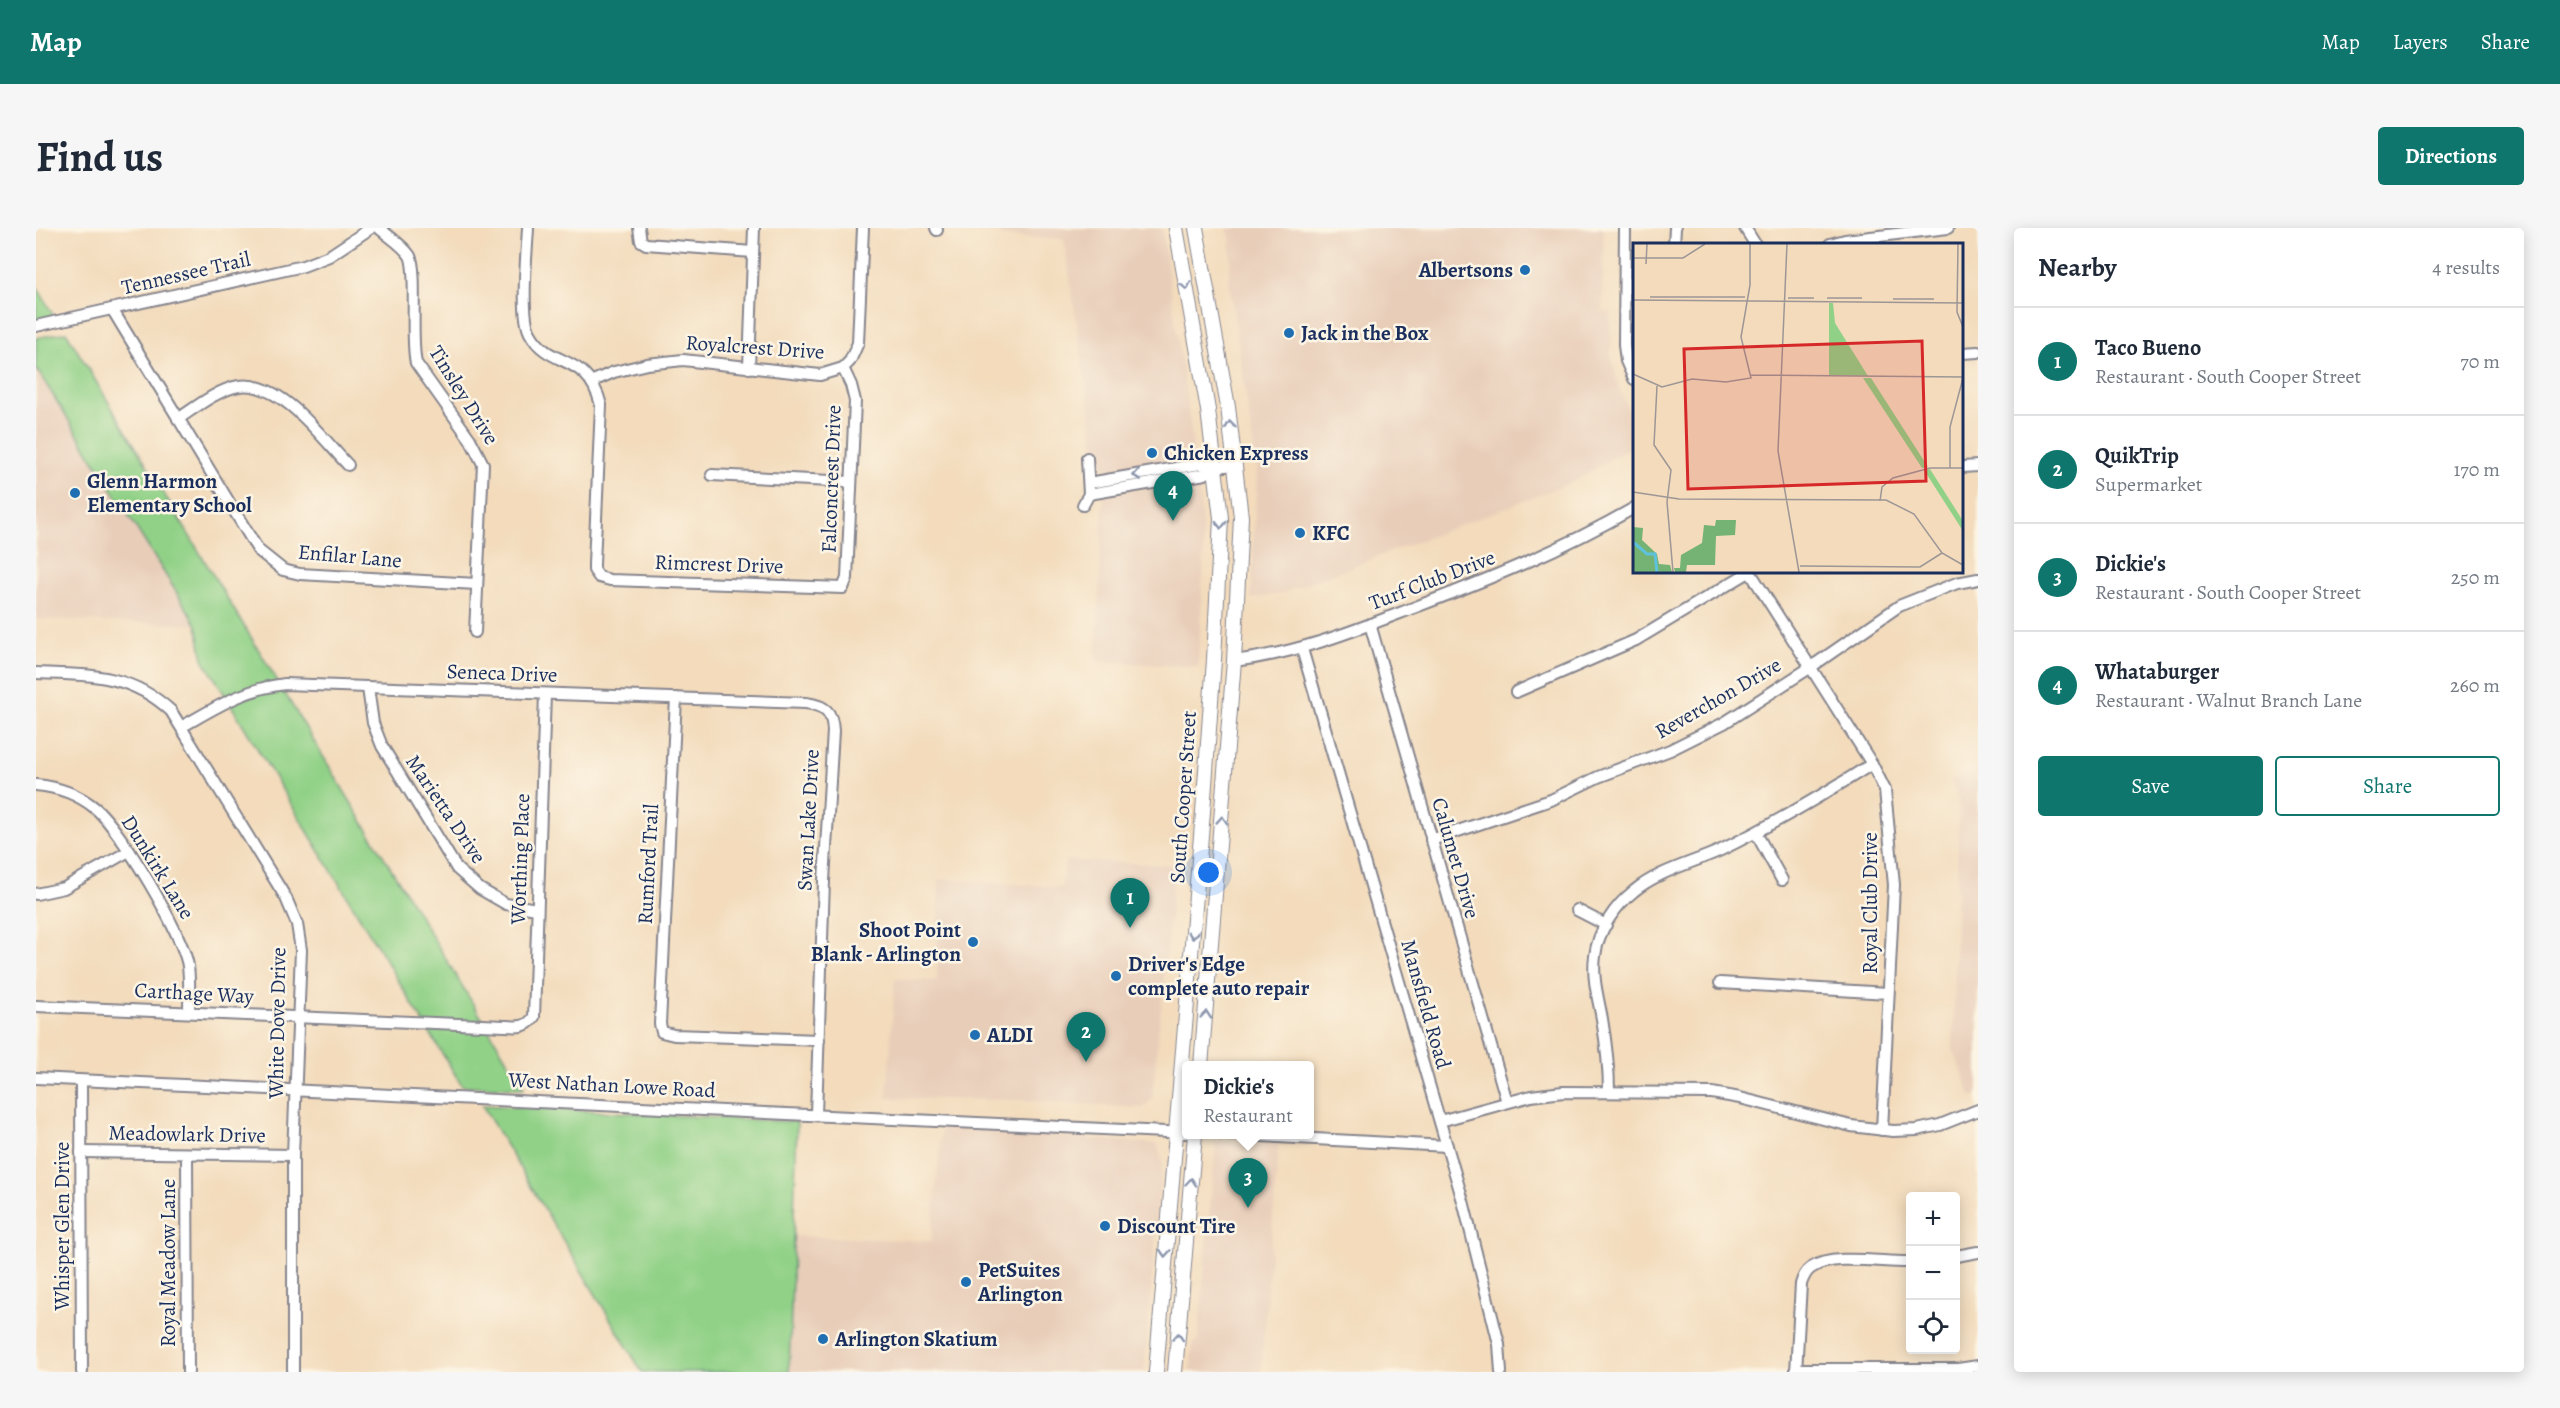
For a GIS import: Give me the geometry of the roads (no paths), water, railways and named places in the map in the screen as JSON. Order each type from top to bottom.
[{"type":"main road","name":"South Cooper Street","points":[[1176,228],[1208,410],[1221,518],[1220,569],[1186,1061]]},
{"type":"main road","name":"South Cooper Street","points":[[1196,228],[1228,407],[1241,517],[1234,661],[1201,1061]]},
{"type":"main road","points":[[1198,877],[1217,878]]},
{"type":"main road","name":"South Cooper Street","points":[[1156,1372],[1182,1117]]},
{"type":"main road","points":[[1175,1372],[1195,1139]]},
{"type":"street","name":"Tennessee Trail","points":[[36,326],[311,264],[329,256],[371,228]]},
{"type":"street","name":"Tinsley Drive","points":[[379,228],[405,251],[413,265],[413,349],[416,363],[470,439],[483,464],[475,632]]},
{"type":"street","points":[[528,228],[525,306],[526,321],[530,332],[542,348],[577,366],[593,381]]},
{"type":"street","points":[[639,228],[641,241],[646,244],[753,252]]},
{"type":"street","points":[[748,368],[754,228]]},
{"type":"street","name":"Royalcrest Drive","points":[[593,381],[614,372],[657,362],[683,360],[820,375],[843,368],[850,361],[858,343],[863,228]]},
{"type":"street","points":[[1625,228],[1629,327],[1626,361],[1633,375]]},
{"type":"street","points":[[1674,243],[1675,228]]},
{"type":"street","points":[[1745,228],[1754,243]]},
{"type":"street","points":[[1834,243],[1948,228]]},
{"type":"street","name":"Enfilar Lane","points":[[112,309],[258,550],[283,570],[328,577],[477,584]]},
{"type":"street","points":[[1963,353],[1978,352]]},
{"type":"street","name":"Falconcrest Drive","points":[[838,589],[843,588],[847,578],[855,401],[843,368]]},
{"type":"street","name":"Rimcrest Drive","points":[[593,381],[601,405],[594,564],[594,570],[599,577],[610,580],[838,589]]},
{"type":"street","points":[[178,419],[213,396],[237,386],[261,388],[288,403],[348,465]]},
{"type":"street","points":[[1083,505],[1089,489],[1087,458]]},
{"type":"street","points":[[1089,489],[1200,464],[1215,467],[1235,465]]},
{"type":"street","points":[[1963,467],[1978,466]]},
{"type":"street","points":[[712,475],[851,482]]},
{"type":"street","name":"Turf Club Drive","points":[[1234,661],[1302,649],[1515,569],[1581,538],[1633,509]]},
{"type":"street","points":[[1516,692],[1636,640],[1747,573]]},
{"type":"street","name":"Royal Club Drive","points":[[1750,573],[1872,764],[1885,790],[1894,885],[1882,1130]]},
{"type":"street","name":"Reverchon Drive","points":[[1431,840],[1551,800],[1598,777],[1670,750],[1724,723],[1811,667],[1899,606],[1957,583],[1978,579]]},
{"type":"street","name":"Calumet Drive","points":[[1370,624],[1507,1102]]},
{"type":"street","name":"Mansfield Road","points":[[1302,649],[1447,1146],[1499,1344],[1501,1372]]},
{"type":"street","name":"White Dove Drive","points":[[36,673],[91,675],[120,680],[154,695],[171,711],[183,726],[286,898],[297,924],[300,950],[293,1155],[293,1372]]},
{"type":"street","name":"Seneca Drive","points":[[183,726],[240,694],[263,687],[285,684],[806,703],[819,705],[829,710]]},
{"type":"street","name":"Marietta Drive","points":[[368,688],[374,723],[382,746],[457,869],[480,889],[506,904],[537,909]]},
{"type":"street","name":"Worthing Place","points":[[529,1024],[534,1017],[545,694]]},
{"type":"street","name":"Rumford Trail","points":[[676,698],[660,1024],[662,1032],[674,1035],[819,1040]]},
{"type":"street","name":"Swan Lake Drive","points":[[816,1114],[824,881],[833,731],[829,710]]},
{"type":"street","points":[[1609,1092],[1609,1061],[1594,974],[1595,954],[1606,925],[1617,905],[1636,889],[1756,833],[1803,808],[1872,764]]},
{"type":"street","name":"Dunkirk Lane","points":[[36,784],[76,795],[97,809],[129,851],[174,926],[183,946],[188,966],[189,1012]]},
{"type":"street","points":[[1756,833],[1782,880]]},
{"type":"street","points":[[36,894],[64,888],[129,851]]},
{"type":"street","points":[[1577,910],[1606,925]]},
{"type":"street","points":[[1720,983],[1888,993]]},
{"type":"street","name":"Carthage Way","points":[[36,1006],[513,1027],[529,1024]]},
{"type":"street","name":"West Nathan Lowe Road","points":[[36,1078],[1181,1132]]},
{"type":"street","name":"Whisper Glen Drive","points":[[81,1080],[82,1372]]},
{"type":"street","points":[[1440,1121],[1507,1102],[1563,1092],[1713,1094],[1740,1098],[1851,1126],[1882,1130],[1917,1130],[1940,1125],[1978,1110]]},
{"type":"street","points":[[1314,1139],[1447,1146]]},
{"type":"street","name":"Meadowlark Drive","points":[[81,1152],[293,1155]]},
{"type":"street","name":"Royal Meadow Lane","points":[[187,1154],[188,1372]]},
{"type":"street","points":[[1960,1255],[1978,1252]]},
{"type":"street","points":[[1906,1262],[1834,1261],[1810,1269],[1804,1275],[1801,1284],[1796,1370],[1958,1370],[1978,1366]]},
{"type":"place","name":"Albertsons","points":[[1525,270]]},
{"type":"place","name":"Jack in the Box","points":[[1289,333]]},
{"type":"place","name":"Chicken Express","points":[[1152,453]]},
{"type":"place","name":"Glenn Harmon Elementary School","points":[[75,493]]},
{"type":"place","name":"Whataburger","points":[[1173,521]]},
{"type":"place","name":"KFC","points":[[1300,533]]},
{"type":"place","name":"Taco Bueno","points":[[1130,928]]},
{"type":"place","name":"Shoot Point Blank - Arlington","points":[[973,942]]},
{"type":"place","name":"Driver's Edge complete auto repair","points":[[1116,976]]},
{"type":"place","name":"ALDI","points":[[975,1035]]},
{"type":"place","name":"QuikTrip","points":[[1086,1062]]},
{"type":"place","name":"Dickie's","points":[[1248,1208]]},
{"type":"place","name":"Discount Tire","points":[[1105,1226]]},
{"type":"place","name":"PetSuites Arlington","points":[[966,1282]]},
{"type":"place","name":"Arlington Skatium","points":[[823,1339]]}]
